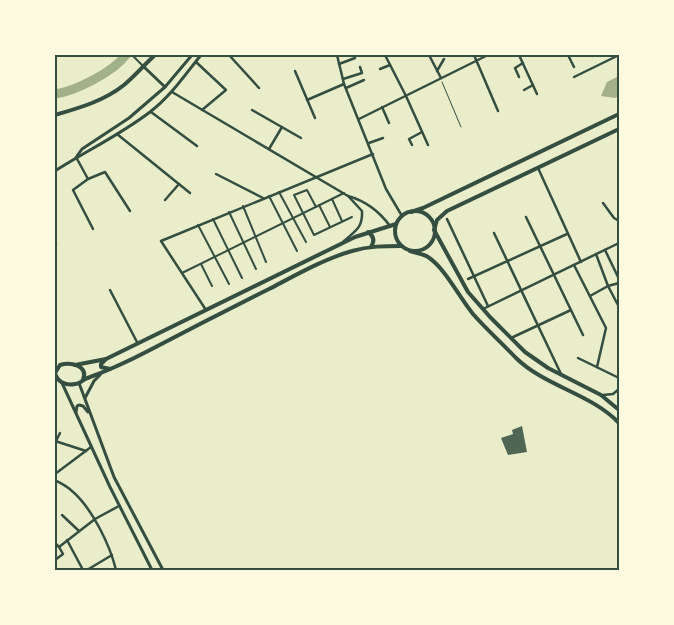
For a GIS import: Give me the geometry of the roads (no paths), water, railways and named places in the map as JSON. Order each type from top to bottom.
[{"type":"main road","points":[[55,115],[104,98],[124,85],[155,55]]},
{"type":"main road","points":[[76,157],[82,149],[129,118],[165,87],[192,55]]},
{"type":"main road","points":[[55,171],[151,112],[172,92],[201,55]]},
{"type":"main road","points":[[143,66],[165,87]]},
{"type":"main road","points":[[401,246],[395,234],[396,224],[402,216],[423,208],[619,114]]},
{"type":"main road","points":[[410,251],[420,250],[429,246],[434,237],[437,220],[447,211],[619,129]]},
{"type":"main road","points":[[411,212],[421,212],[431,221],[468,292],[511,338],[529,355],[562,375],[600,394],[619,409]]},
{"type":"main road","points":[[55,364],[75,365],[106,359],[342,243],[368,232],[396,224]]},
{"type":"main road","points":[[368,232],[374,241],[371,247]]},
{"type":"main road","points":[[58,381],[72,385],[111,370],[289,279],[353,250],[401,246],[424,255],[438,266],[472,313],[518,360],[546,379],[598,405],[619,423]]},
{"type":"main road","points":[[106,359],[101,364],[101,367],[111,370]]},
{"type":"main road","points":[[64,364],[57,368],[55,373],[58,381],[76,412],[119,506],[152,570]]},
{"type":"main road","points":[[75,365],[83,371],[84,376],[81,382],[85,398],[114,477],[162,570]]},
{"type":"main road","points":[[85,398],[100,374]]},
{"type":"main road","points":[[76,412],[77,406],[82,405],[90,414]]},
{"type":"street","points":[[132,55],[143,66]]},
{"type":"street","points":[[228,55],[259,88]]},
{"type":"street","points":[[336,55],[344,84],[388,194],[402,216]]},
{"type":"street","points":[[385,55],[428,145]]},
{"type":"street","points":[[429,55],[441,78]]},
{"type":"street","points":[[474,55],[498,111]]},
{"type":"street","points":[[359,119],[488,55]]},
{"type":"street","points":[[520,55],[537,94]]},
{"type":"street","points":[[568,55],[574,67]]},
{"type":"street","points":[[609,55],[610,59]]},
{"type":"street","points":[[574,77],[619,55]]},
{"type":"street","points":[[339,64],[355,58]]},
{"type":"street","points":[[437,71],[444,59]]},
{"type":"street","points":[[196,62],[226,90],[202,110]]},
{"type":"street","points":[[518,77],[515,68],[523,63]]},
{"type":"street","points":[[380,69],[390,65]]},
{"type":"street","points":[[343,79],[362,73],[360,67]]},
{"type":"street","points":[[295,72],[315,118]]},
{"type":"street","points":[[346,88],[364,80]]},
{"type":"street","points":[[308,100],[344,84]]},
{"type":"street","points":[[524,90],[533,85]]},
{"type":"street","points":[[172,92],[348,196],[362,211],[362,220],[359,228],[342,243]]},
{"type":"street","points":[[382,107],[389,123]]},
{"type":"street","points":[[252,110],[301,138]]},
{"type":"street","points":[[151,112],[197,146]]},
{"type":"street","points":[[269,150],[282,127]]},
{"type":"street","points":[[412,145],[409,139],[422,132]]},
{"type":"street","points":[[118,134],[190,193]]},
{"type":"street","points":[[369,143],[383,138]]},
{"type":"street","points":[[206,310],[160,240],[373,154]]},
{"type":"street","points":[[76,157],[88,179]]},
{"type":"street","points":[[538,168],[581,262]]},
{"type":"street","points":[[93,229],[73,190],[88,179],[106,172],[130,211]]},
{"type":"street","points":[[216,174],[263,198]]},
{"type":"street","points":[[165,200],[179,184]]},
{"type":"street","points":[[316,207],[307,190],[294,195],[314,235],[352,217]]},
{"type":"street","points":[[279,192],[306,242]]},
{"type":"street","points":[[182,273],[344,193]]},
{"type":"street","points":[[269,196],[296,251]]},
{"type":"street","points":[[348,196],[377,210],[390,226]]},
{"type":"street","points":[[332,199],[342,221]]},
{"type":"street","points":[[603,203],[614,218],[619,221]]},
{"type":"street","points":[[319,205],[330,227]]},
{"type":"street","points":[[243,206],[266,262]]},
{"type":"street","points":[[229,212],[256,269]]},
{"type":"street","points":[[526,217],[583,334]]},
{"type":"street","points":[[213,219],[242,278]]},
{"type":"street","points":[[447,219],[488,306]]},
{"type":"street","points":[[198,225],[230,284]]},
{"type":"street","points":[[494,233],[562,375]]},
{"type":"street","points":[[468,279],[567,234]]},
{"type":"street","points":[[482,309],[619,244]]},
{"type":"street","points":[[590,296],[619,281],[605,250]]},
{"type":"street","points":[[596,254],[619,308]]},
{"type":"street","points":[[201,264],[212,286]]},
{"type":"street","points":[[574,265],[606,328],[597,367]]},
{"type":"street","points":[[110,290],[138,344]]},
{"type":"street","points":[[511,338],[571,310]]},
{"type":"street","points":[[578,358],[619,378]]},
{"type":"street","points":[[600,394],[611,395],[619,389]]},
{"type":"street","points":[[619,401],[619,409]]},
{"type":"street","points":[[60,432],[55,442],[86,451]]},
{"type":"street","points":[[55,474],[92,447]]},
{"type":"street","points":[[55,480],[72,491],[95,519],[112,555],[116,570]]},
{"type":"street","points":[[59,547],[95,519],[119,506]]},
{"type":"street","points":[[62,515],[79,532]]},
{"type":"street","points":[[67,540],[85,570],[112,555]]},
{"type":"street","points":[[55,543],[63,554],[55,560]]},
{"type":"waterway","points":[[55,94],[94,80],[112,68],[126,55]]}]
